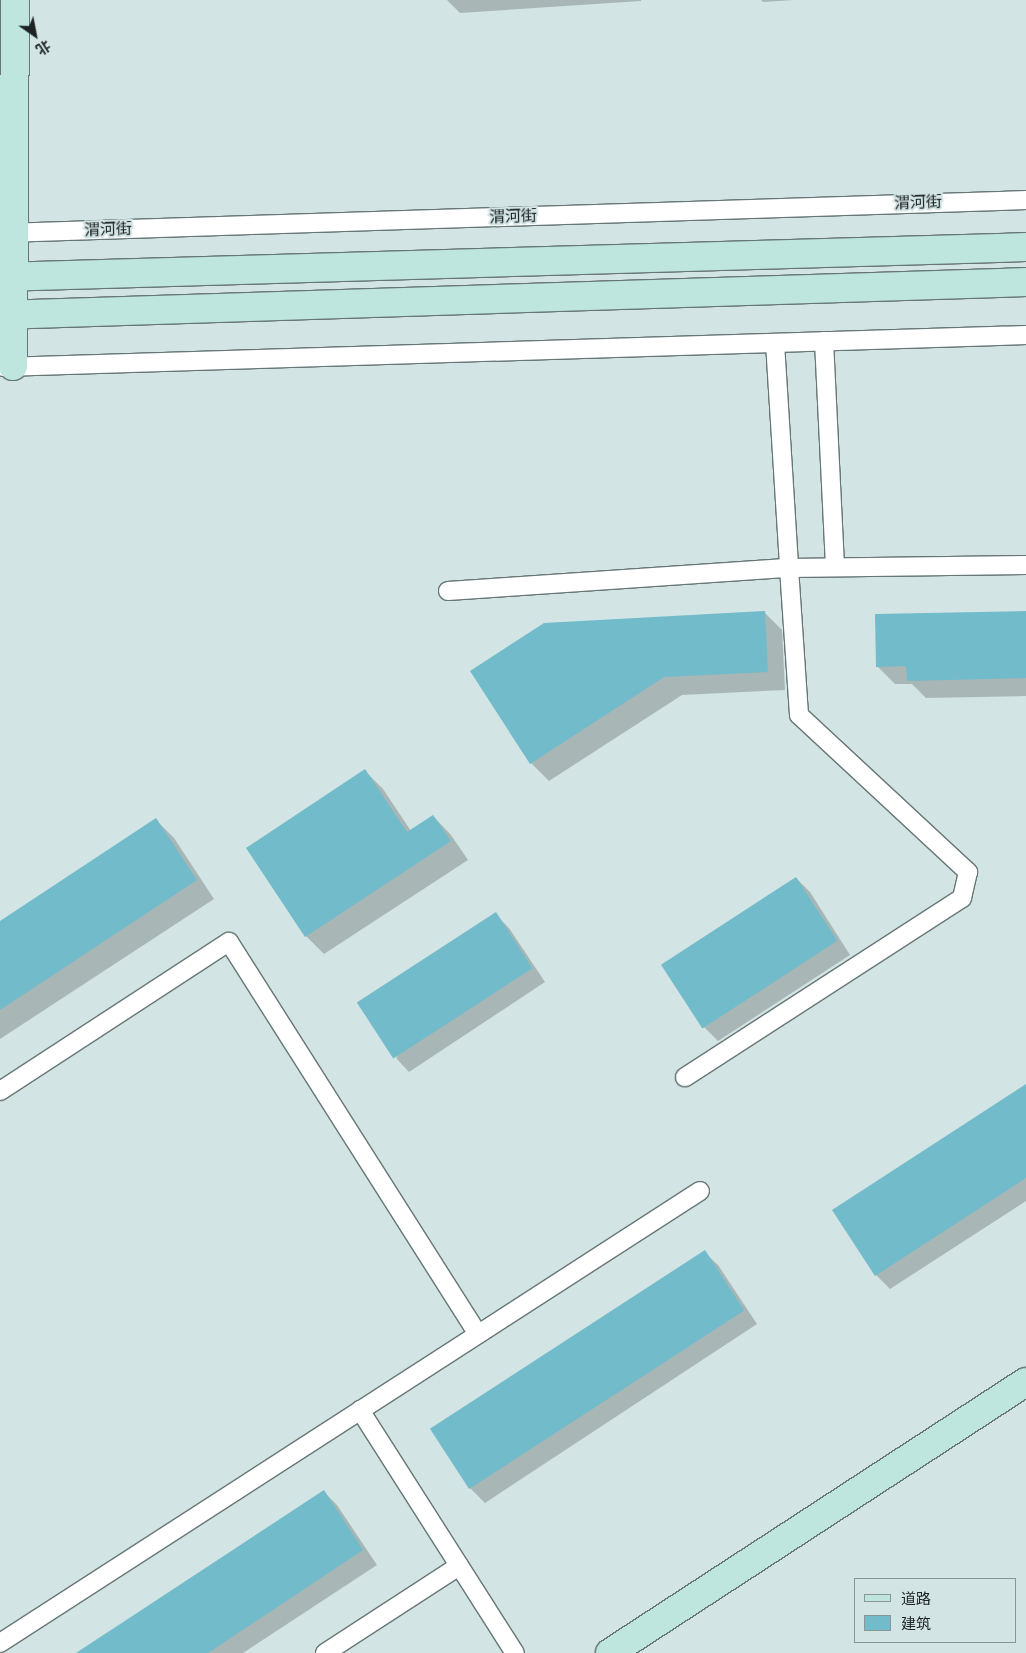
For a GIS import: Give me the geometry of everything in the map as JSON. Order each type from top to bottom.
[{"type":"street","points":[[6,366],[7,233],[15,0]]},
{"type":"street","points":[[7,276],[1026,246]]},
{"type":"street","points":[[7,315],[1026,282]]},
{"type":"street","points":[[610,1653],[1026,1382]]},
{"type":"lane","name":"渭河街","points":[[7,233],[1026,200]]},
{"type":"lane","points":[[6,366],[1026,335]]},
{"type":"lane","points":[[824,341],[835,567]]},
{"type":"lane","points":[[685,1077],[962,898],[968,872],[799,715],[775,343]]},
{"type":"lane","points":[[448,591],[789,568],[1026,565]]},
{"type":"lane","points":[[0,1091],[229,942],[478,1334]]},
{"type":"lane","points":[[0,1643],[700,1191]]},
{"type":"lane","points":[[360,1410],[515,1653]]},
{"type":"lane","points":[[325,1653],[459,1566]]},
{"type":"building","points":[[765,611],[768,672],[664,677],[530,764],[470,671],[544,623]]},
{"type":"building","points":[[1026,611],[1026,678],[907,681],[906,666],[876,667],[875,614]]},
{"type":"building","points":[[365,769],[407,832],[433,815],[451,841],[305,937],[246,848]]},
{"type":"building","points":[[156,818],[197,880],[0,1010],[0,921]]},
{"type":"building","points":[[796,877],[837,941],[702,1028],[661,965]]},
{"type":"building","points":[[496,912],[532,968],[393,1059],[357,1002]]},
{"type":"building","points":[[1026,1084],[1026,1178],[875,1276],[832,1210]]},
{"type":"building","points":[[705,1250],[744,1310],[469,1489],[430,1429]]},
{"type":"building","points":[[324,1490],[363,1550],[208,1653],[76,1653]]}]
